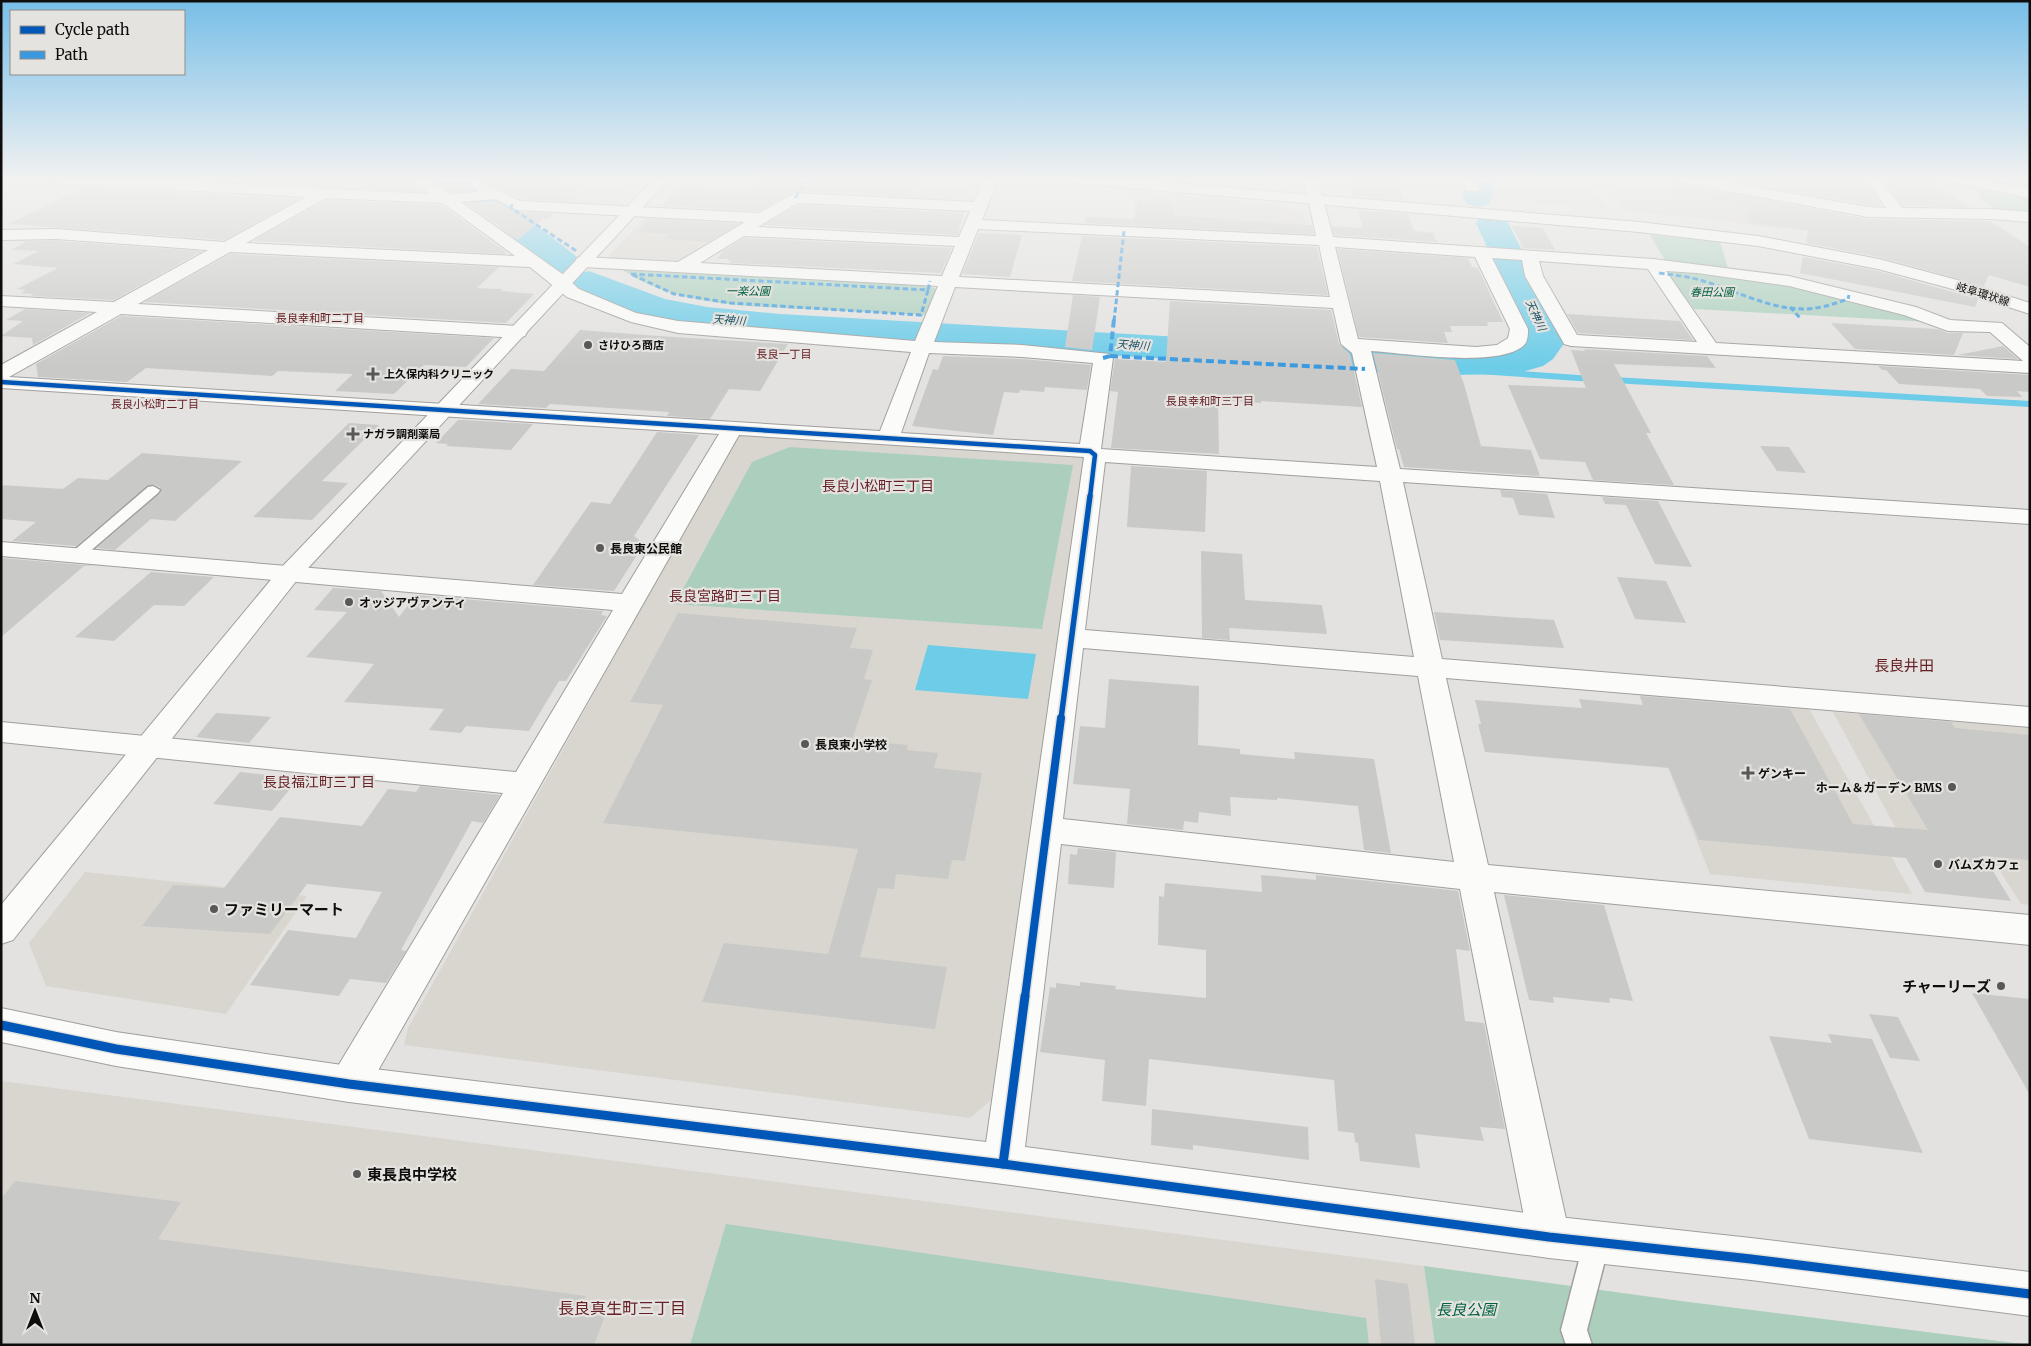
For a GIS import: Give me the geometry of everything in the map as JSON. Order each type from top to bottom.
[{"type":"street","points":[[168,242],[534,262]]},
{"type":"street","points":[[1,373],[235,242]]},
{"type":"street","points":[[507,242],[564,282],[574,293],[631,317],[678,327],[926,338],[1022,351],[1103,358],[1071,638],[1003,1164]]},
{"type":"street","points":[[1,930],[147,747],[288,575],[604,242]]},
{"type":"street","points":[[682,268],[724,242]]},
{"type":"street","points":[[888,439],[965,242],[961,242]]},
{"type":"street","points":[[1326,242],[1340,303],[1358,354],[1390,475],[1549,1237]]},
{"type":"street","points":[[1337,242],[1653,264],[1789,281],[1865,299],[1948,325],[1995,327],[2030,358]]},
{"type":"street","name":"岐阜環状線","points":[[1759,242],[1828,253],[1904,271],[1982,292],[2030,309]]},
{"type":"street","name":"岐阜環状線","points":[[1807,242],[1898,260],[1996,286],[2030,298]]},
{"type":"street","points":[[1358,354],[1476,353],[1502,350],[1517,341],[1519,329],[1487,253]]},
{"type":"street","points":[[1524,256],[1571,340],[2030,367]]},
{"type":"street","points":[[583,263],[1340,303]]},
{"type":"street","points":[[1653,264],[1711,349]]},
{"type":"street","points":[[1,301],[518,332]]},
{"type":"street","points":[[1,382],[733,428],[1390,475],[2030,517]]},
{"type":"street","points":[[349,1084],[733,428]]},
{"type":"street","points":[[1,550],[630,604]]},
{"type":"street","points":[[1071,638],[2030,717]]},
{"type":"street","points":[[1,732],[524,784]]},
{"type":"street","points":[[1046,830],[1474,877],[2030,930]]},
{"type":"street","points":[[1,1025],[116,1049],[349,1084],[1003,1164],[1549,1237],[1597,1241],[2030,1294]]},
{"type":"lane","points":[[76,556],[153,490]]},
{"type":"lane","points":[[1579,1345],[1574,1330],[1597,1241]]},
{"type":"shaded area","points":[[622,242],[714,242],[677,263],[615,260],[609,256]]},
{"type":"shaded area","name":"長良東小学校","points":[[738,434],[1077,453],[1085,460],[991,1100],[970,1118],[404,1045],[408,1028]]},
{"type":"shaded area","name":"ゲンキー","points":[[1637,690],[1807,705],[1912,894],[1710,874]]},
{"type":"shaded area","name":"ホーム＆ガーデン BMS","points":[[1833,712],[2030,728],[2030,905],[2021,904],[1989,854],[1906,847]]},
{"type":"shaded area","points":[[85,872],[307,896],[226,1014],[46,986],[29,943]]},
{"type":"shaded area","name":"東長良中学校","points":[[1,1081],[1424,1266],[1435,1345],[1,1345]]},
{"type":"green space","points":[[1654,242],[1718,242],[1720,242],[1728,268],[1666,262]]},
{"type":"green space","name":"一楽公園","points":[[621,269],[929,286],[936,289],[925,315],[755,307],[685,297],[641,281]]},
{"type":"green space","name":"春田公園","points":[[1672,269],[1805,288],[1932,322],[1694,309],[1665,271]]},
{"type":"green space","points":[[790,447],[1073,465],[1042,629],[675,604],[752,462]]},
{"type":"green space","points":[[726,1224],[1366,1318],[1369,1345],[690,1345]]},
{"type":"green space","name":"長良公園","points":[[1424,1266],[1681,1301],[2030,1345],[1435,1345]]},
{"type":"water","points":[[928,645],[1036,654],[1028,699],[915,690]]},
{"type":"building","points":[[26,242],[68,242],[202,251],[114,300],[30,296],[34,294],[21,293],[26,290],[17,289],[58,268],[13,264],[39,251],[11,250]]},
{"type":"building","points":[[269,242],[492,242],[506,252],[504,254]]},
{"type":"building","points":[[738,242],[823,242],[952,248],[941,273],[730,263],[731,261],[727,261],[729,259],[717,259],[723,251]]},
{"type":"building","points":[[975,242],[1020,242],[1010,277],[962,274]]},
{"type":"building","points":[[1081,242],[1206,242],[1317,247],[1328,295],[1072,281]]},
{"type":"building","points":[[1520,242],[1551,242],[1555,250],[1523,248]]},
{"type":"building","points":[[2022,242],[2030,247],[2030,287],[1989,275],[1984,286],[1879,257],[1806,243]]},
{"type":"building","points":[[1337,249],[1468,258],[1472,267],[1478,268],[1503,322],[1487,322],[1488,326],[1450,326],[1452,332],[1444,332],[1448,343],[1359,337]]},
{"type":"building","points":[[230,254],[499,267],[477,288],[502,289],[501,291],[534,294],[506,323],[144,302]]},
{"type":"building","points":[[1803,257],[1878,271],[1978,299],[1975,307],[1800,273]]},
{"type":"building","points":[[1073,295],[1100,297],[1092,350],[1065,347]]},
{"type":"building","points":[[1170,301],[1331,310],[1339,344],[1350,354],[1362,407],[1218,400],[1219,454],[1111,448],[1118,392],[1110,391],[1115,359],[1166,362]]},
{"type":"building","points":[[25,309],[90,313],[33,345],[32,338],[1,336],[23,321],[6,320]]},
{"type":"building","points":[[1567,314],[1680,321],[1693,340],[1578,333]]},
{"type":"building","points":[[121,316],[494,338],[466,367],[424,365],[394,394],[335,391],[353,374],[278,371],[272,376],[146,368],[127,382],[38,377],[36,364]]},
{"type":"building","points":[[1831,323],[1937,329],[1948,333],[1963,333],[1954,355],[1855,349]]},
{"type":"building","points":[[580,330],[788,344],[760,391],[729,389],[710,419],[667,416],[669,412],[550,404],[546,408],[478,404],[511,369],[544,371]]},
{"type":"building","points":[[2003,346],[2018,359],[1958,355]]},
{"type":"building","points":[[1584,349],[1707,356],[1716,368],[1614,364],[1651,433],[1646,433],[1674,485],[1593,480],[1585,462],[1540,459],[1508,385],[1586,388],[1571,350],[1585,351]]},
{"type":"building","points":[[1373,353],[1455,360],[1464,384],[1481,446],[1531,450],[1540,476],[1404,467],[1399,449],[1397,449]]},
{"type":"building","points":[[943,356],[1022,359],[1091,365],[1087,390],[1045,387],[1044,392],[1020,390],[1019,393],[1004,392],[993,435],[912,426],[933,369],[938,370]]},
{"type":"building","points":[[1878,366],[2030,375],[2030,392],[2017,391],[2022,397],[1987,396],[1980,389],[1899,384],[1886,370],[1882,370]]},
{"type":"building","points":[[458,420],[533,424],[511,450],[446,446],[448,444],[436,443]]},
{"type":"building","points":[[349,423],[379,425],[322,481],[348,483],[312,520],[253,517]]},
{"type":"building","points":[[657,432],[699,435],[634,536],[644,544],[614,591],[533,585],[591,502],[610,504]]},
{"type":"building","points":[[1760,446],[1789,447],[1806,473],[1777,471]]},
{"type":"building","points":[[142,453],[242,461],[175,521],[151,519],[115,550],[97,548],[159,494],[161,488],[154,484],[147,486],[76,546],[12,541],[36,522],[1,519],[1,485],[63,489],[78,478],[108,480]]},
{"type":"building","points":[[1131,466],[1207,471],[1205,532],[1127,527]]},
{"type":"building","points":[[1500,490],[1547,494],[1555,518],[1519,515],[1513,498],[1502,497]]},
{"type":"building","points":[[1602,497],[1658,501],[1692,567],[1655,564],[1626,505],[1605,504]]},
{"type":"building","points":[[1201,551],[1242,554],[1245,600],[1322,605],[1327,634],[1229,628],[1230,640],[1202,638]]},
{"type":"building","points":[[1,558],[96,566],[84,566],[1,637]]},
{"type":"building","points":[[151,572],[214,577],[184,606],[154,605],[114,641],[75,637]]},
{"type":"building","points":[[1617,577],[1666,581],[1686,623],[1635,619]]},
{"type":"building","points":[[333,588],[381,591],[399,617],[416,595],[603,611],[601,615],[607,616],[566,681],[559,681],[529,731],[466,726],[461,733],[429,730],[444,709],[344,702],[374,664],[306,657],[347,612],[314,610]]},
{"type":"building","points":[[1434,612],[1554,620],[1564,648],[1440,640]]},
{"type":"building","points":[[678,613],[857,628],[850,648],[873,650],[864,679],[872,680],[852,740],[908,745],[907,750],[938,753],[934,768],[982,773],[965,861],[952,860],[948,879],[896,874],[894,889],[878,888],[860,957],[947,967],[935,1029],[702,1002],[724,943],[828,954],[858,849],[603,823],[663,705],[630,702]]},
{"type":"building","points":[[1109,679],[1199,686],[1198,745],[1240,749],[1240,754],[1295,759],[1294,752],[1374,759],[1391,853],[1364,850],[1358,806],[1277,798],[1277,800],[1230,797],[1231,816],[1199,812],[1198,823],[1184,821],[1183,830],[1127,824],[1130,789],[1073,784],[1080,726],[1105,728]]},
{"type":"building","points":[[1640,696],[1790,709],[1853,824],[1928,830],[1859,714],[1951,722],[1955,728],[2030,735],[2030,860],[1984,856],[2011,901],[1925,892],[1906,858],[1699,840],[1669,768],[1485,752],[1478,724],[1481,724],[1475,700],[1582,708],[1579,699],[1643,705]]},
{"type":"building","points":[[216,713],[271,717],[249,743],[196,737]]},
{"type":"building","points":[[240,772],[299,778],[272,811],[213,804]]},
{"type":"building","points":[[420,786],[500,795],[483,823],[472,821],[401,950],[406,951],[386,983],[350,979],[339,996],[250,985],[288,930],[356,938],[382,892],[307,884],[270,934],[142,926],[173,885],[224,888],[280,817],[362,826],[388,789],[416,792]]},
{"type":"building","points":[[1078,848],[1116,852],[1114,888],[1068,884],[1070,854],[1077,855]]},
{"type":"building","points":[[1261,875],[1316,880],[1316,875],[1458,891],[1470,951],[1456,949],[1465,1021],[1484,1023],[1505,1129],[1480,1127],[1484,1141],[1415,1134],[1420,1168],[1360,1161],[1358,1143],[1355,1142],[1354,1133],[1338,1131],[1334,1080],[1149,1059],[1146,1106],[1102,1101],[1105,1060],[1040,1052],[1050,987],[1056,988],[1056,983],[1080,986],[1080,982],[1116,986],[1115,989],[1206,998],[1206,950],[1158,945],[1159,896],[1164,897],[1165,883],[1262,892]]},
{"type":"building","points":[[1504,895],[1604,905],[1633,1001],[1609,998],[1610,1003],[1553,997],[1554,1003],[1529,1000]]},
{"type":"building","points":[[1972,993],[2030,999],[2030,1095]]},
{"type":"building","points":[[1869,1014],[1898,1017],[1920,1061],[1890,1058]]},
{"type":"building","points":[[1828,1034],[1872,1039],[1923,1153],[1809,1139],[1769,1036],[1832,1043]]},
{"type":"building","points":[[1152,1109],[1308,1127],[1309,1160],[1193,1145],[1193,1150],[1151,1145]]},
{"type":"building","points":[[15,1181],[181,1202],[158,1239],[586,1296],[582,1304],[608,1308],[594,1345],[1,1345],[1,1199]]},
{"type":"building","points":[[1375,1279],[1408,1284],[1415,1345],[1381,1345]]},
{"type":"waterway","name":"天神川","points":[[538,242],[564,263]]},
{"type":"waterway","name":"天神川","points":[[589,281],[612,293],[658,309],[707,318],[756,323],[1372,360],[1448,363],[1515,362],[1529,358],[1540,351],[1546,342],[1545,332],[1501,242]]},
{"type":"waterway","points":[[1448,363],[1465,370],[1593,379]]},
{"type":"waterway","points":[[1613,380],[2030,404]]},
{"type":"marked path","points":[[562,242],[578,252]]},
{"type":"marked path","points":[[1103,358],[1110,356],[1123,242]]},
{"type":"marked path","points":[[1659,273],[1681,275],[1701,280],[1764,302],[1785,307],[1806,309],[1827,306],[1848,299],[1849,295]]},
{"type":"marked path","points":[[928,290],[631,274],[674,294],[731,303],[921,315],[930,281]]},
{"type":"marked path","points":[[1790,307],[1800,318]]},
{"type":"marked path","points":[[1110,356],[1365,369]]},
{"type":"cycle path","points":[[1,382],[1090,451],[1095,455],[1003,1164]]},
{"type":"cycle path","points":[[1,1025],[116,1049],[349,1084],[1003,1164],[1549,1237],[1751,1259],[2030,1294]]},
{"type":"place","name":"さけひろ商店","points":[[588,345]]},
{"type":"place","name":"上久保内科クリニック","points":[[373,374]]},
{"type":"place","name":"ナガラ調剤薬局","points":[[353,434]]},
{"type":"place","name":"長良東公民館","points":[[600,548]]},
{"type":"place","name":"オッジアヴァンティ","points":[[349,602]]},
{"type":"place","name":"長良東小学校","points":[[805,744]]},
{"type":"place","name":"ゲンキー","points":[[1748,773]]},
{"type":"place","name":"ホーム＆ガーデン BMS","points":[[1952,787]]},
{"type":"place","name":"バムズカフェ","points":[[1938,864]]},
{"type":"place","name":"ファミリーマート","points":[[214,909]]},
{"type":"place","name":"チャーリーズ","points":[[2001,986]]},
{"type":"place","name":"東長良中学校","points":[[357,1174]]},
{"type":"district","name":"長良幸和町二丁目","points":[[320,318]]},
{"type":"district","name":"長良一丁目","points":[[784,354]]},
{"type":"district","name":"長良幸和町三丁目","points":[[1210,401]]},
{"type":"district","name":"長良小松町二丁目","points":[[155,404]]},
{"type":"district","name":"長良小松町三丁目","points":[[878,486]]},
{"type":"district","name":"長良宮路町三丁目","points":[[725,596]]},
{"type":"district","name":"長良井田","points":[[1904,665]]},
{"type":"district","name":"長良福江町三丁目","points":[[319,782]]},
{"type":"district","name":"長良真生町三丁目","points":[[622,1308]]}]
